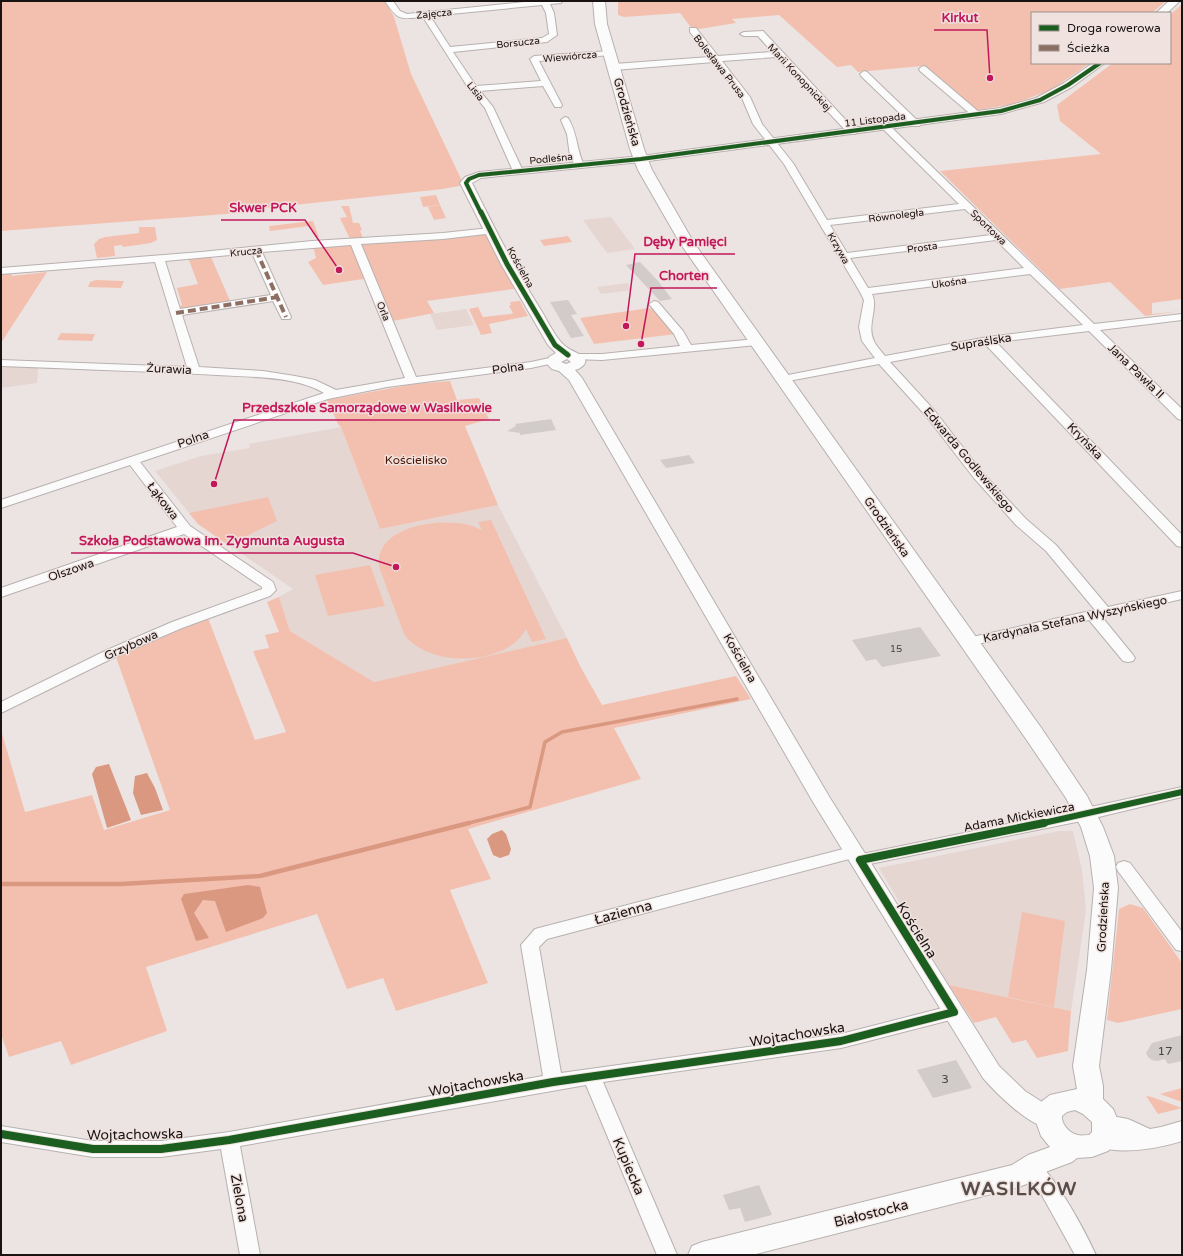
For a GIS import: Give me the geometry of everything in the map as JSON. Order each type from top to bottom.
[{"type":"main road","name":"Grodzieńska","points":[[599,1],[601,24],[641,159],[653,186],[688,243],[783,380],[1034,734],[1086,814],[1098,840],[1106,888],[1099,970],[1086,1066],[1090,1086],[1075,1122]]},
{"type":"main road","name":"Białostocka","points":[[702,1255],[1018,1175],[1062,1154],[1075,1122]]},
{"type":"street","name":"Zajęcza","points":[[389,1],[397,13],[406,16],[558,1]]},
{"type":"street","points":[[1162,12],[1175,1]]},
{"type":"street","name":"Borsucza","points":[[448,50],[544,40],[553,35],[550,13],[545,2]]},
{"type":"street","name":"Lisia","points":[[425,14],[473,89],[489,107],[518,171]]},
{"type":"street","name":"Bolesława Prusa","points":[[693,30],[746,97],[758,124],[772,142]]},
{"type":"street","name":"Marii Konopnickiej","points":[[744,34],[760,33],[852,132]]},
{"type":"street","name":"Wiewiórcza","points":[[546,83],[534,59],[610,53]]},
{"type":"street","points":[[614,67],[778,54]]},
{"type":"street","name":"11 Listopada","points":[[641,159],[887,128],[1001,111],[1040,100],[1068,85],[1099,64]]},
{"type":"street","points":[[923,69],[977,115]]},
{"type":"street","points":[[864,74],[916,124]]},
{"type":"street","points":[[473,89],[546,83],[558,105]]},
{"type":"street","points":[[565,120],[572,134],[575,156],[579,165]]},
{"type":"street","name":"Sportowa","points":[[887,128],[1090,327]]},
{"type":"street","name":"Krzywa","points":[[772,142],[788,163],[866,292],[869,300],[865,327],[868,341],[882,360]]},
{"type":"street","name":"Podleśna","points":[[466,183],[469,179],[479,175],[641,159]]},
{"type":"street","name":"Kościelna","points":[[466,183],[520,288],[566,361],[823,802],[991,1072],[1030,1108],[1075,1122]]},
{"type":"street","name":"Równoległa","points":[[824,223],[968,206]]},
{"type":"street","name":"Krucza","points":[[1,271],[490,231]]},
{"type":"street","name":"Prosta","points":[[844,256],[999,237]]},
{"type":"street","name":"Orla","points":[[355,242],[412,381]]},
{"type":"street","points":[[256,250],[286,317]]},
{"type":"street","points":[[159,259],[194,370]]},
{"type":"street","name":"Ukośna","points":[[866,292],[1033,270]]},
{"type":"street","points":[[176,314],[278,297]]},
{"type":"street","points":[[654,304],[679,333],[687,350]]},
{"type":"street","name":"Supraślska","points":[[783,380],[988,340],[1182,317]]},
{"type":"street","name":"Jana Pawła II","points":[[1090,327],[1182,416]]},
{"type":"street","name":"Kryńska","points":[[988,340],[1182,543]]},
{"type":"street","name":"Polna","points":[[1,504],[334,394],[376,386],[531,365],[757,342]]},
{"type":"street","name":"Edwarda Godlewskiego","points":[[882,360],[930,413],[962,456],[983,480],[1021,522],[1050,548],[1099,614],[1128,658]]},
{"type":"street","name":"Żurawia","points":[[1,363],[194,370],[250,374],[320,386],[334,394]]},
{"type":"street","name":"Łąkowa","points":[[132,460],[186,529],[268,585],[270,588],[265,593]]},
{"type":"street","name":"Olszowa","points":[[1,593],[186,529]]},
{"type":"street","name":"Grzybowa","points":[[1,708],[119,650],[177,625],[265,593]]},
{"type":"street","name":"Kardynała Stefana Wyszyńskiego","points":[[968,642],[1182,596]]},
{"type":"street","name":"Adama Mickiewicza","points":[[858,856],[1086,814],[1182,792]]},
{"type":"street","name":"Łazienna","points":[[552,1082],[530,945],[541,934],[858,856]]},
{"type":"street","points":[[1124,867],[1182,945]]},
{"type":"street","name":"Wojtachowska","points":[[1,1134],[93,1149],[161,1148],[229,1140],[552,1082],[841,1041],[954,1012]]},
{"type":"street","name":"Kupiecka","points":[[591,1076],[667,1255]]},
{"type":"street","points":[[1075,1122],[1126,1141],[1147,1139],[1182,1131]]},
{"type":"street","name":"Zielona","points":[[229,1140],[250,1255]]},
{"type":"street","points":[[1035,1166],[1086,1255]]},
{"type":"shaded area","points":[[611,217],[635,249],[607,253],[583,220]]},
{"type":"shaded area","points":[[628,283],[632,290],[601,294],[597,287]]},
{"type":"shaded area","points":[[466,309],[474,325],[437,330],[430,314]]},
{"type":"shaded area","points":[[1,366],[38,367],[37,383],[1,388]]},
{"type":"shaded area","points":[[341,427],[380,529],[498,505],[567,638],[374,682],[290,631],[279,597],[293,589],[198,524],[155,471],[201,456],[250,448],[249,444]]},
{"type":"shaded area","points":[[109,764],[131,820],[107,828],[92,774],[96,767]]},
{"type":"shaded area","points":[[147,773],[155,788],[163,810],[141,815],[133,793],[135,776]]},
{"type":"shaded area","points":[[502,830],[506,834],[511,849],[509,855],[500,858],[493,855],[487,839],[492,834]]},
{"type":"shaded area","points":[[1059,831],[1073,831],[1082,870],[1086,911],[1071,1011],[949,985],[879,868]]},
{"type":"shaded area","points":[[248,885],[260,887],[267,913],[263,918],[226,932],[215,901],[203,900],[194,913],[209,938],[196,941],[181,899],[184,894]]},
{"type":"green space","points":[[1,1],[385,1],[394,17],[411,74],[464,185],[443,189],[266,208],[266,211],[1,231]]},
{"type":"green space","points":[[618,1],[1166,1],[1153,12],[1031,12],[1031,64],[1089,64],[1051,90],[1013,104],[978,110],[974,109],[922,66],[858,72],[851,65],[837,67],[779,15],[732,19],[736,23],[693,30],[680,13],[624,17],[618,15]]},
{"type":"green space","points":[[1182,4],[1182,299],[1152,303],[1152,314],[1182,311],[1145,316],[1110,282],[1060,289],[940,171],[1101,154],[1060,121],[1057,105],[1112,64],[1171,64],[1171,14]]},
{"type":"green space","points":[[436,195],[440,205],[423,207],[420,197]]},
{"type":"green space","points":[[440,205],[446,218],[434,220],[428,207]]},
{"type":"green space","points":[[341,206],[349,206],[353,223],[359,223],[363,238],[350,239],[340,218],[347,217]]},
{"type":"green space","points":[[313,221],[319,237],[315,237],[309,226],[270,231],[269,226]]},
{"type":"green space","points":[[139,227],[155,227],[157,240],[151,243],[123,247],[122,245],[114,246],[115,256],[97,258],[94,244],[99,239],[139,233]]},
{"type":"green space","points":[[477,233],[491,233],[520,288],[427,301],[434,313],[393,321],[361,245],[355,242],[423,241]]},
{"type":"green space","points":[[568,236],[572,242],[544,246],[540,240]]},
{"type":"green space","points":[[352,244],[370,278],[323,285],[308,262],[316,258],[313,246]]},
{"type":"green space","points":[[211,257],[231,303],[180,310],[178,308],[182,305],[177,288],[198,284],[188,258]]},
{"type":"green space","points":[[11,272],[12,276],[47,272],[1,343],[1,273]]},
{"type":"green space","points":[[96,280],[124,281],[121,288],[88,287],[90,282]]},
{"type":"green space","points":[[520,301],[528,316],[489,324],[492,333],[481,335],[469,309],[478,307],[483,317],[511,314],[513,313],[509,306],[511,305],[510,302]]},
{"type":"green space","points":[[649,308],[655,310],[676,334],[594,344],[580,318]]},
{"type":"green space","points":[[61,333],[95,334],[92,341],[57,340]]},
{"type":"green space","name":"Kościelisko","points":[[450,381],[457,400],[479,398],[489,419],[465,426],[498,505],[380,529],[341,427],[338,424],[327,400],[414,384]]},
{"type":"green space","points":[[268,497],[277,521],[228,545],[198,524],[189,513]]},
{"type":"green space","points":[[491,520],[546,639],[532,642],[526,629],[516,642],[502,651],[485,656],[466,658],[448,657],[430,653],[415,645],[404,634],[379,567],[380,554],[385,544],[394,536],[405,530],[418,526],[431,523],[458,523],[482,530],[478,522]]},
{"type":"green space","points":[[370,565],[385,606],[328,616],[315,575]]},
{"type":"green space","points":[[279,597],[290,631],[374,682],[567,638],[580,666],[602,705],[736,676],[751,699],[614,728],[641,779],[468,829],[491,879],[450,890],[488,983],[396,1011],[383,978],[347,989],[317,914],[146,967],[167,1031],[71,1065],[61,1041],[9,1057],[1,1034],[1,730],[25,812],[92,795],[104,830],[170,810],[116,657],[208,618],[255,740],[286,732],[253,651],[269,648],[265,635],[279,632],[267,602]]},
{"type":"green space","points":[[1130,904],[1143,908],[1182,963],[1182,1009],[1118,1023],[1107,1020],[1119,909]]},
{"type":"green space","points":[[1022,912],[1065,921],[1054,1007],[1008,997]]},
{"type":"green space","points":[[949,985],[1071,1011],[1068,1051],[1037,1058],[1026,1040],[1012,1043],[996,1017],[974,1023]]},
{"type":"green space","points":[[1182,1088],[1182,1102],[1160,1094]]},
{"type":"green space","points":[[1146,1096],[1152,1097],[1182,1108],[1158,1114]]},
{"type":"building","points":[[640,262],[672,299],[660,301],[626,265]]},
{"type":"building","points":[[568,300],[577,314],[571,315],[584,336],[571,338],[550,302]]},
{"type":"building","points":[[551,419],[556,430],[520,435],[520,433],[507,431],[516,426],[515,424]]},
{"type":"building","points":[[689,455],[695,463],[666,468],[660,460]]},
{"type":"building","points":[[920,627],[941,656],[882,667],[876,659],[866,661],[852,640]]},
{"type":"building","points":[[1182,1035],[1182,1061],[1168,1064],[1165,1059],[1157,1061],[1148,1057],[1146,1053],[1152,1043]]},
{"type":"building","points":[[956,1060],[972,1088],[933,1098],[917,1070]]},
{"type":"building","points":[[759,1185],[772,1215],[745,1222],[740,1208],[729,1210],[723,1195]]},
{"type":"waterway","points":[[465,824],[530,807],[545,742],[562,732],[737,699]]},
{"type":"waterway","points":[[1,884],[121,884],[260,876],[469,823]]},
{"type":"marked path","points":[[256,250],[286,317]]},
{"type":"marked path","points":[[176,313],[278,297]]},
{"type":"cycle path","points":[[568,355],[555,345],[507,264],[466,183],[469,179],[479,175],[641,159],[1001,111],[1040,100],[1068,85],[1099,64]]},
{"type":"cycle path","points":[[1,1134],[93,1149],[161,1149],[229,1140],[553,1082],[841,1041],[954,1012],[860,860],[1086,814],[1182,792]]},
{"type":"place","name":"Kirkut","points":[[990,78]]},
{"type":"place","name":"Skwer PCK","points":[[339,270]]},
{"type":"place","name":"Dęby Pamięci","points":[[626,326]]},
{"type":"place","name":"Chorten","points":[[641,344]]},
{"type":"place","name":"Przedszkole Samorządowe w Wasilkowie","points":[[214,484]]},
{"type":"place","name":"Szkoła Podstawowa im. Zygmunta Augusta","points":[[396,567]]},
{"type":"district","name":"WASILKÓW","points":[[1019,1188]]}]
